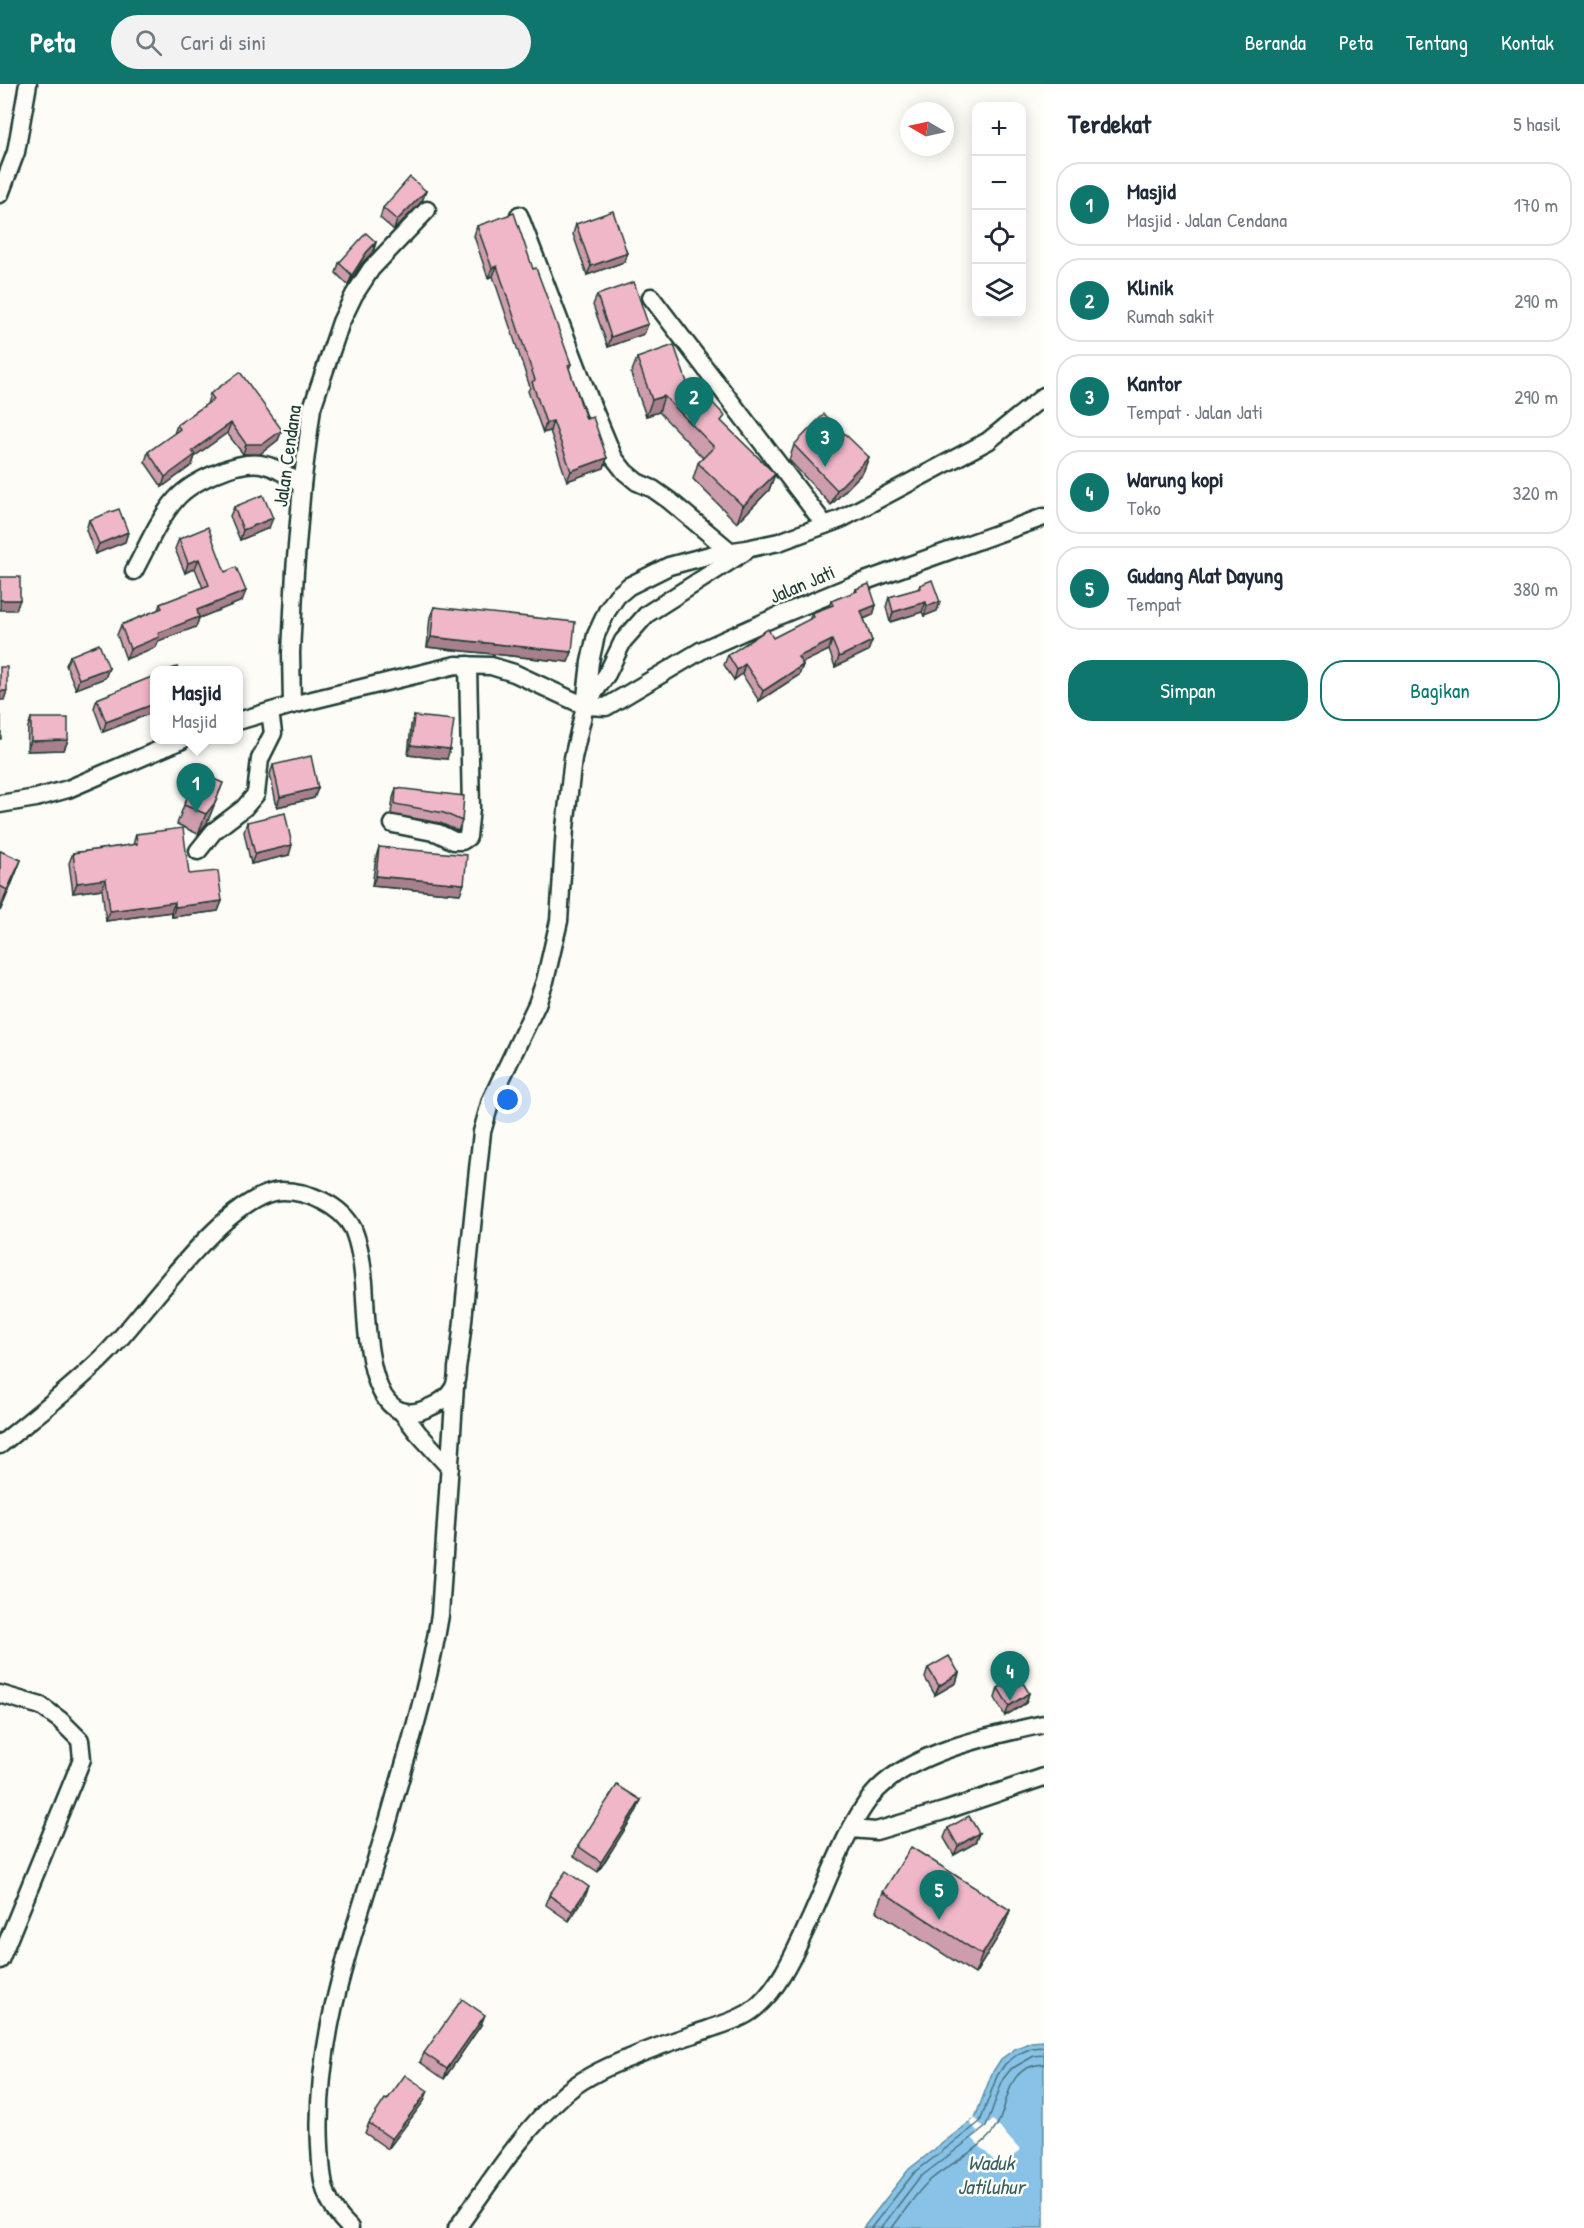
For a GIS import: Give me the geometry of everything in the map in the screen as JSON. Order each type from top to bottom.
[{"type":"street","points":[[0,194],[16,152],[28,84]]},
{"type":"street","name":"Jalan Cendana","points":[[292,705],[291,652],[302,485],[312,408],[341,322],[354,295],[371,269],[427,210]]},
{"type":"street","points":[[519,215],[586,392],[614,458],[637,482],[653,489],[670,501],[730,552]]},
{"type":"street","points":[[651,297],[825,525]]},
{"type":"street","points":[[350,2228],[337,2214],[327,2197],[322,2175],[319,2126],[325,2047],[345,1962],[414,1729],[436,1642],[440,1615],[455,1386],[482,1132],[492,1100],[537,1005],[559,921],[565,828],[573,758],[585,706],[596,635],[606,611],[617,596],[643,578],[669,566],[714,554],[779,542],[841,519],[988,441],[1044,396]]},
{"type":"street","points":[[134,571],[155,530],[175,501],[197,482],[226,470],[255,464],[275,469],[302,485]]},
{"type":"street","name":"Jalan Jati","points":[[585,706],[606,707],[615,703],[702,650],[840,590],[1044,517]]},
{"type":"street","points":[[585,706],[602,682],[623,640],[647,614],[749,549]]},
{"type":"street","points":[[243,720],[292,705],[456,665],[491,666],[514,673],[585,706]]},
{"type":"street","points":[[393,824],[438,833],[454,841],[462,841],[468,837],[471,808],[468,665]]},
{"type":"street","points":[[198,851],[214,831],[244,808],[256,794],[260,759],[273,733],[270,712]]},
{"type":"street","points":[[0,804],[36,798],[68,789],[173,744]]},
{"type":"street","points":[[0,1445],[108,1352],[219,1227],[256,1198],[268,1192],[282,1191],[312,1197],[338,1211],[352,1228],[361,1255],[372,1368],[385,1399],[391,1406],[401,1411],[424,1410],[446,1398],[455,1386]]},
{"type":"street","points":[[401,1411],[450,1468]]},
{"type":"street","points":[[0,1694],[41,1706],[60,1720],[80,1740],[82,1759],[0,1960]]},
{"type":"street","points":[[457,2228],[525,2134],[562,2096],[592,2076],[632,2057],[731,2021],[753,2010],[776,1985],[797,1947],[851,1829],[878,1789],[894,1776],[928,1757],[965,1744],[1044,1724]]},
{"type":"street","points":[[851,1829],[876,1831],[1044,1777]]},
{"type":"water","name":"Waduk Jatiluhur","points":[[1044,2041],[1044,2228],[863,2228],[909,2169],[975,2118],[992,2073],[1001,2059],[1031,2042]]},
{"type":"pier","points":[[975,2118],[984,2128],[993,2120],[1020,2150],[1001,2168],[972,2138],[978,2132],[970,2123]]},
{"type":"building","points":[[410,177],[426,191],[397,220],[383,208]]},
{"type":"building","points":[[613,211],[627,253],[591,266],[576,224]]},
{"type":"building","points":[[514,213],[533,269],[536,268],[571,364],[568,365],[586,419],[593,417],[607,458],[571,471],[553,421],[546,423],[532,382],[535,380],[497,266],[492,268],[477,226]]},
{"type":"building","points":[[366,233],[376,242],[352,275],[339,263]]},
{"type":"building","points":[[634,282],[648,324],[611,337],[597,295]]},
{"type":"building","points":[[674,345],[690,391],[696,385],[725,416],[721,421],[775,474],[743,506],[698,463],[714,447],[664,396],[652,400],[637,358]]},
{"type":"building","points":[[240,372],[282,430],[263,444],[246,444],[231,423],[192,451],[195,455],[165,477],[148,452],[180,429],[177,425],[214,399],[210,394]]},
{"type":"building","points":[[824,414],[869,457],[837,490],[794,445]]},
{"type":"building","points":[[263,495],[273,518],[243,530],[234,507]]},
{"type":"building","points":[[119,509],[128,532],[99,544],[89,520]]},
{"type":"building","points":[[208,527],[225,572],[236,567],[246,591],[197,610],[199,617],[158,633],[159,637],[130,649],[121,625],[162,608],[160,604],[209,585],[199,559],[188,563],[179,539]]},
{"type":"building","points":[[0,577],[20,577],[20,600],[0,600]]},
{"type":"building","points":[[932,580],[940,602],[927,606],[926,602],[893,612],[889,597],[921,588],[920,585]]},
{"type":"building","points":[[869,584],[876,605],[861,611],[872,641],[839,657],[832,640],[798,657],[803,665],[763,691],[745,664],[737,670],[728,655],[768,629],[773,638],[814,617],[812,613],[833,605],[831,601]]},
{"type":"building","points":[[434,607],[575,622],[572,652],[431,637]]},
{"type":"building","points":[[99,644],[109,668],[79,679],[70,656]]},
{"type":"building","points":[[0,667],[7,667],[7,691],[0,691]]},
{"type":"building","points":[[150,678],[150,706],[106,722],[97,699]]},
{"type":"building","points":[[1,716],[1,739],[0,739]]},
{"type":"building","points":[[414,716],[454,720],[450,749],[411,745]]},
{"type":"building","points":[[31,718],[68,718],[68,740],[31,741]]},
{"type":"building","points":[[311,756],[318,788],[280,797],[273,765]]},
{"type":"building","points":[[197,772],[223,783],[214,804],[206,814],[184,805]]},
{"type":"building","points":[[396,788],[464,796],[462,821],[444,813],[395,804]]},
{"type":"building","points":[[285,813],[292,845],[255,854],[247,822]]},
{"type":"building","points":[[183,828],[189,874],[218,871],[222,901],[175,907],[175,902],[110,911],[106,879],[77,883],[73,853],[137,844],[136,834]]},
{"type":"building","points":[[379,847],[467,855],[464,884],[376,876]]},
{"type":"building","points":[[0,851],[21,860],[7,890],[0,886]]},
{"type":"building","points":[[949,1656],[959,1673],[939,1686],[928,1668]]},
{"type":"building","points":[[1019,1676],[1029,1693],[1009,1706],[998,1688]]},
{"type":"building","points":[[617,1785],[641,1800],[601,1862],[578,1846]]},
{"type":"building","points":[[969,1816],[979,1833],[958,1846],[948,1828]]},
{"type":"building","points":[[911,1847],[1010,1910],[982,1955],[883,1892]]},
{"type":"building","points":[[566,1871],[589,1887],[572,1911],[549,1895]]},
{"type":"building","points":[[462,1999],[485,2015],[447,2069],[424,2053]]},
{"type":"building","points":[[405,2075],[428,2091],[392,2139],[369,2123]]},
{"type":"place","name":"Klinik","points":[[694,427]]},
{"type":"place","name":"Kantor","points":[[825,467]]},
{"type":"place","name":"Masjid","points":[[196,813]]},
{"type":"place","name":"Warung kopi","points":[[1010,1701]]},
{"type":"place","name":"Gudang Alat Dayung","points":[[939,1920]]}]
